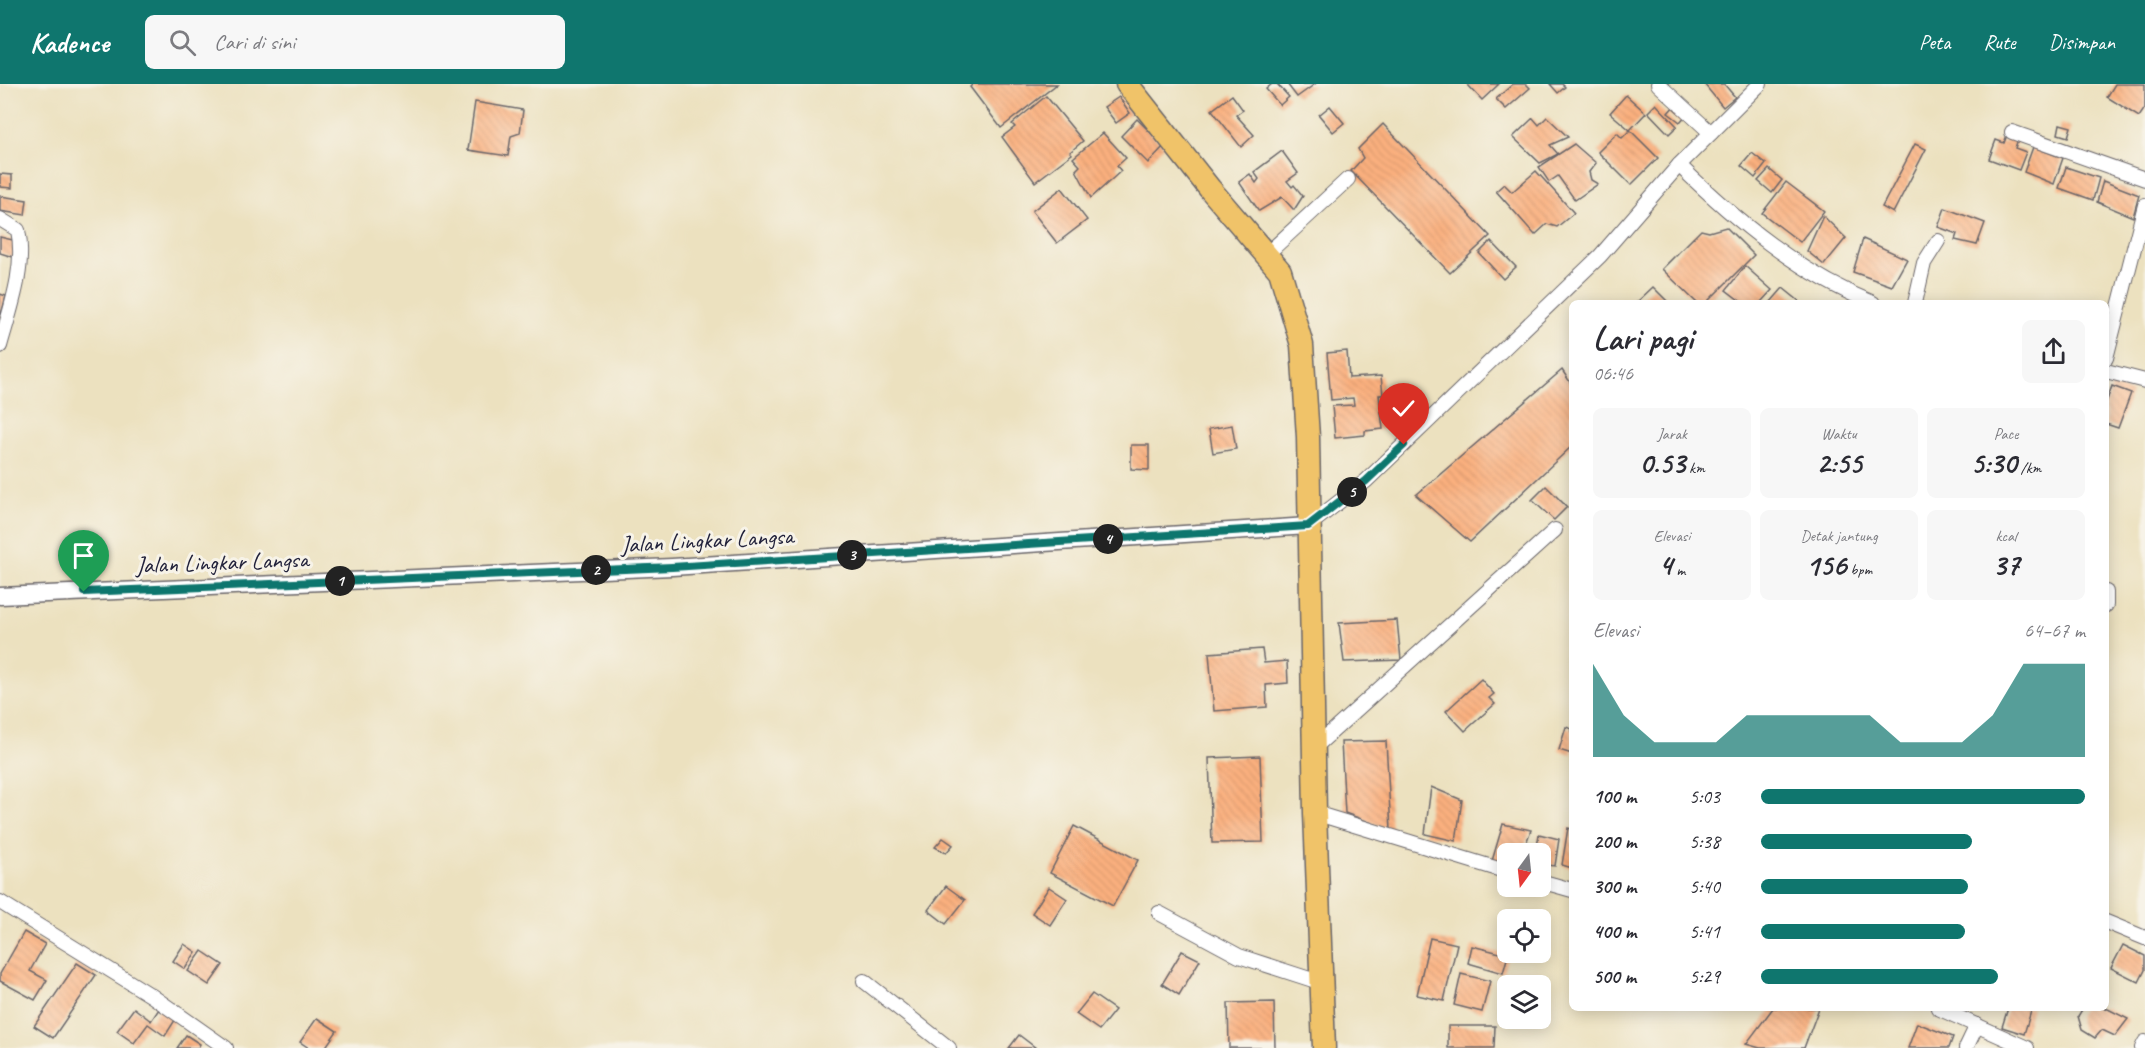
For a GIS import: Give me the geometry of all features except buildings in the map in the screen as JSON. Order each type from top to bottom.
[{"type":"highway","points":[[1127,84],[1210,189],[1280,271],[1302,345],[1308,437],[1315,813],[1324,1048]]},
{"type":"street","points":[[1658,84],[1711,133]]},
{"type":"street","points":[[1308,526],[1366,481],[1600,256],[1679,165],[1760,84]]},
{"type":"street","points":[[2013,132],[2145,179]]},
{"type":"street","points":[[1679,165],[1720,205],[1768,243],[1810,271],[1864,300]]},
{"type":"street","points":[[1267,254],[1348,179]]},
{"type":"street","points":[[2109,346],[2145,205]]},
{"type":"street","points":[[0,219],[18,230],[21,241],[14,292],[0,346]]},
{"type":"street","points":[[1916,300],[1921,272],[1938,241]]},
{"type":"street","points":[[0,289],[14,292]]},
{"type":"street","points":[[2109,372],[2145,381]]},
{"type":"street","name":"Jalan Lingkar Langsa","points":[[0,596],[672,567],[1308,526]]},
{"type":"street","points":[[1314,748],[1555,530]]},
{"type":"street","points":[[1315,813],[1497,869]]},
{"type":"street","points":[[1551,884],[1569,889]]},
{"type":"street","points":[[0,902],[152,996],[226,1048]]},
{"type":"street","points":[[1160,913],[1239,956],[1322,983]]},
{"type":"street","points":[[2109,923],[2145,938]]},
{"type":"street","points":[[864,981],[949,1048]]},
{"type":"street","points":[[1945,1011],[2027,1048]]},
{"type":"street","points":[[1966,1048],[1977,1025]]},
{"type":"street","points":[[2142,1048],[2145,1042]]},
{"type":"route","points":[[84,592],[672,567],[1308,526],[1366,481],[1404,445]]}]
